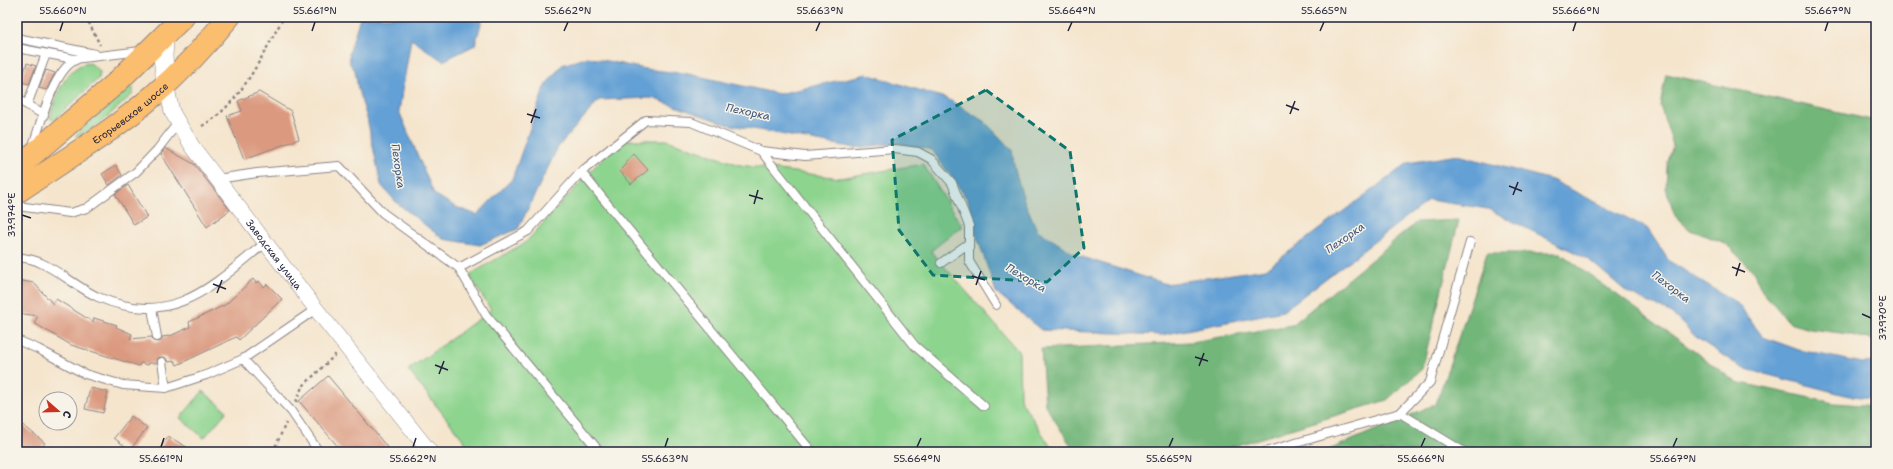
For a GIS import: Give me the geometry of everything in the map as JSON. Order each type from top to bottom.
[{"type":"main road","points":[[22,161],[115,84],[183,17]]},
{"type":"main road","name":"Егорьевское шоссе","points":[[17,192],[104,132],[166,84],[194,57],[229,17]]},
{"type":"street","name":"Заводская улица","points":[[158,43],[163,57],[168,100],[177,124],[265,243],[430,452]]},
{"type":"lane","points":[[17,38],[104,55]]},
{"type":"lane","points":[[17,48],[69,59],[104,55],[158,43]]},
{"type":"lane","points":[[27,105],[46,54]]},
{"type":"lane","points":[[22,161],[44,115],[59,77],[69,64],[80,58]]},
{"type":"lane","points":[[17,100],[44,115]]},
{"type":"lane","points":[[459,268],[528,230],[581,172],[646,120],[691,122],[761,151],[805,156],[895,149],[918,152],[931,159],[952,183],[969,226],[969,261],[996,305]]},
{"type":"lane","points":[[17,206],[70,213],[87,208],[136,172],[157,150],[177,124]]},
{"type":"lane","points":[[761,151],[916,346],[984,406]]},
{"type":"lane","points":[[217,179],[257,173],[339,166],[383,213],[459,268],[486,315],[600,452]]},
{"type":"lane","points":[[581,172],[812,452]]},
{"type":"lane","points":[[1265,452],[1400,412],[1430,382],[1470,242]]},
{"type":"lane","points":[[17,257],[40,262],[98,296],[125,305],[152,308],[184,302],[211,287],[265,243]]},
{"type":"lane","points":[[941,263],[969,243]]},
{"type":"lane","points":[[152,308],[157,337]]},
{"type":"lane","points":[[17,340],[38,349],[85,374],[123,385],[166,388],[206,375],[243,359],[316,309]]},
{"type":"lane","points":[[243,359],[291,411],[320,452]]},
{"type":"lane","points":[[162,362],[166,388]]},
{"type":"lane","points":[[1400,412],[1464,452]]},
{"type":"path","points":[[86,17],[104,55]]},
{"type":"path","points":[[202,126],[218,116],[232,101],[284,17]]},
{"type":"path","points":[[273,452],[302,388],[345,345]]},
{"type":"highlighted area","points":[[986,90],[1070,151],[1084,248],[1047,282],[933,275],[899,230],[892,140]]},
{"type":"green space","points":[[90,63],[100,71],[99,78],[54,120],[52,120],[50,118],[52,110],[63,83],[74,69]]},
{"type":"green space","points":[[1666,74],[1876,121],[1876,341],[1848,334],[1810,329],[1790,323],[1762,291],[1753,271],[1725,243],[1690,230],[1675,216],[1666,188],[1667,165],[1673,145],[1660,106]]},
{"type":"green space","points":[[130,86],[133,88],[133,94],[88,132],[75,136]]},
{"type":"green space","points":[[619,140],[667,140],[740,165],[840,178],[923,164],[962,226],[931,251],[1019,352],[1020,399],[1054,452],[473,452],[408,370],[491,310],[469,275],[526,242]]},
{"type":"green space","points":[[1459,220],[1422,369],[1387,400],[1215,452],[1075,452],[1045,405],[1041,349],[1191,342],[1292,325],[1417,222]]},
{"type":"green space","points":[[1487,253],[1560,253],[1736,382],[1834,403],[1876,406],[1876,452],[1324,452],[1436,404]]},
{"type":"green space","points":[[203,391],[227,411],[204,438],[180,418]]},
{"type":"water","name":"Пехорка","points":[[360,17],[483,17],[475,45],[443,61],[411,39],[399,111],[434,194],[454,206],[477,215],[512,179],[545,86],[562,65],[588,57],[645,69],[688,74],[779,94],[867,74],[948,99],[985,122],[1012,150],[1015,170],[1024,200],[1037,230],[1076,255],[1166,284],[1266,269],[1408,163],[1458,155],[1552,180],[1647,228],[1669,261],[1737,303],[1763,337],[1799,350],[1862,363],[1876,362],[1876,398],[1849,396],[1742,368],[1697,338],[1670,312],[1628,293],[1588,259],[1488,209],[1429,200],[1283,311],[1161,335],[1041,330],[996,292],[975,231],[968,200],[932,150],[896,143],[855,148],[726,124],[652,98],[599,100],[558,147],[518,229],[480,245],[443,239],[397,203],[381,185],[367,118],[358,90],[355,70],[350,64],[349,54]]},
{"type":"building","points":[[27,63],[36,66],[29,84],[21,82]]},
{"type":"building","points":[[46,70],[55,73],[46,90],[39,88]]},
{"type":"building","points":[[259,92],[291,111],[299,139],[244,159],[227,116],[242,111],[238,101]]},
{"type":"building","points":[[165,148],[194,164],[230,210],[207,227],[161,154]]},
{"type":"building","points":[[634,154],[648,170],[631,184],[620,171],[627,164],[625,162]]},
{"type":"building","points":[[116,165],[122,175],[109,185],[102,174]]},
{"type":"building","points":[[128,185],[147,217],[134,225],[115,194]]},
{"type":"building","points":[[253,279],[256,283],[259,281],[264,287],[267,284],[282,299],[239,340],[236,337],[177,365],[175,361],[168,362],[166,358],[162,357],[158,358],[157,363],[149,363],[148,365],[140,363],[139,366],[71,345],[34,323],[38,316],[17,313],[17,280],[34,283],[53,304],[56,299],[93,322],[94,318],[117,325],[116,327],[132,334],[130,339],[152,337],[153,341],[158,342],[161,341],[162,337],[170,336],[190,327],[189,322],[225,305]]},
{"type":"building","points":[[328,376],[391,452],[342,452],[299,401]]},
{"type":"building","points":[[90,388],[108,392],[103,413],[85,409]]},
{"type":"building","points":[[131,416],[147,428],[130,450],[114,438]]},
{"type":"building","points":[[17,420],[45,443],[38,452],[17,452]]},
{"type":"building","points":[[168,436],[195,452],[158,452]]}]
